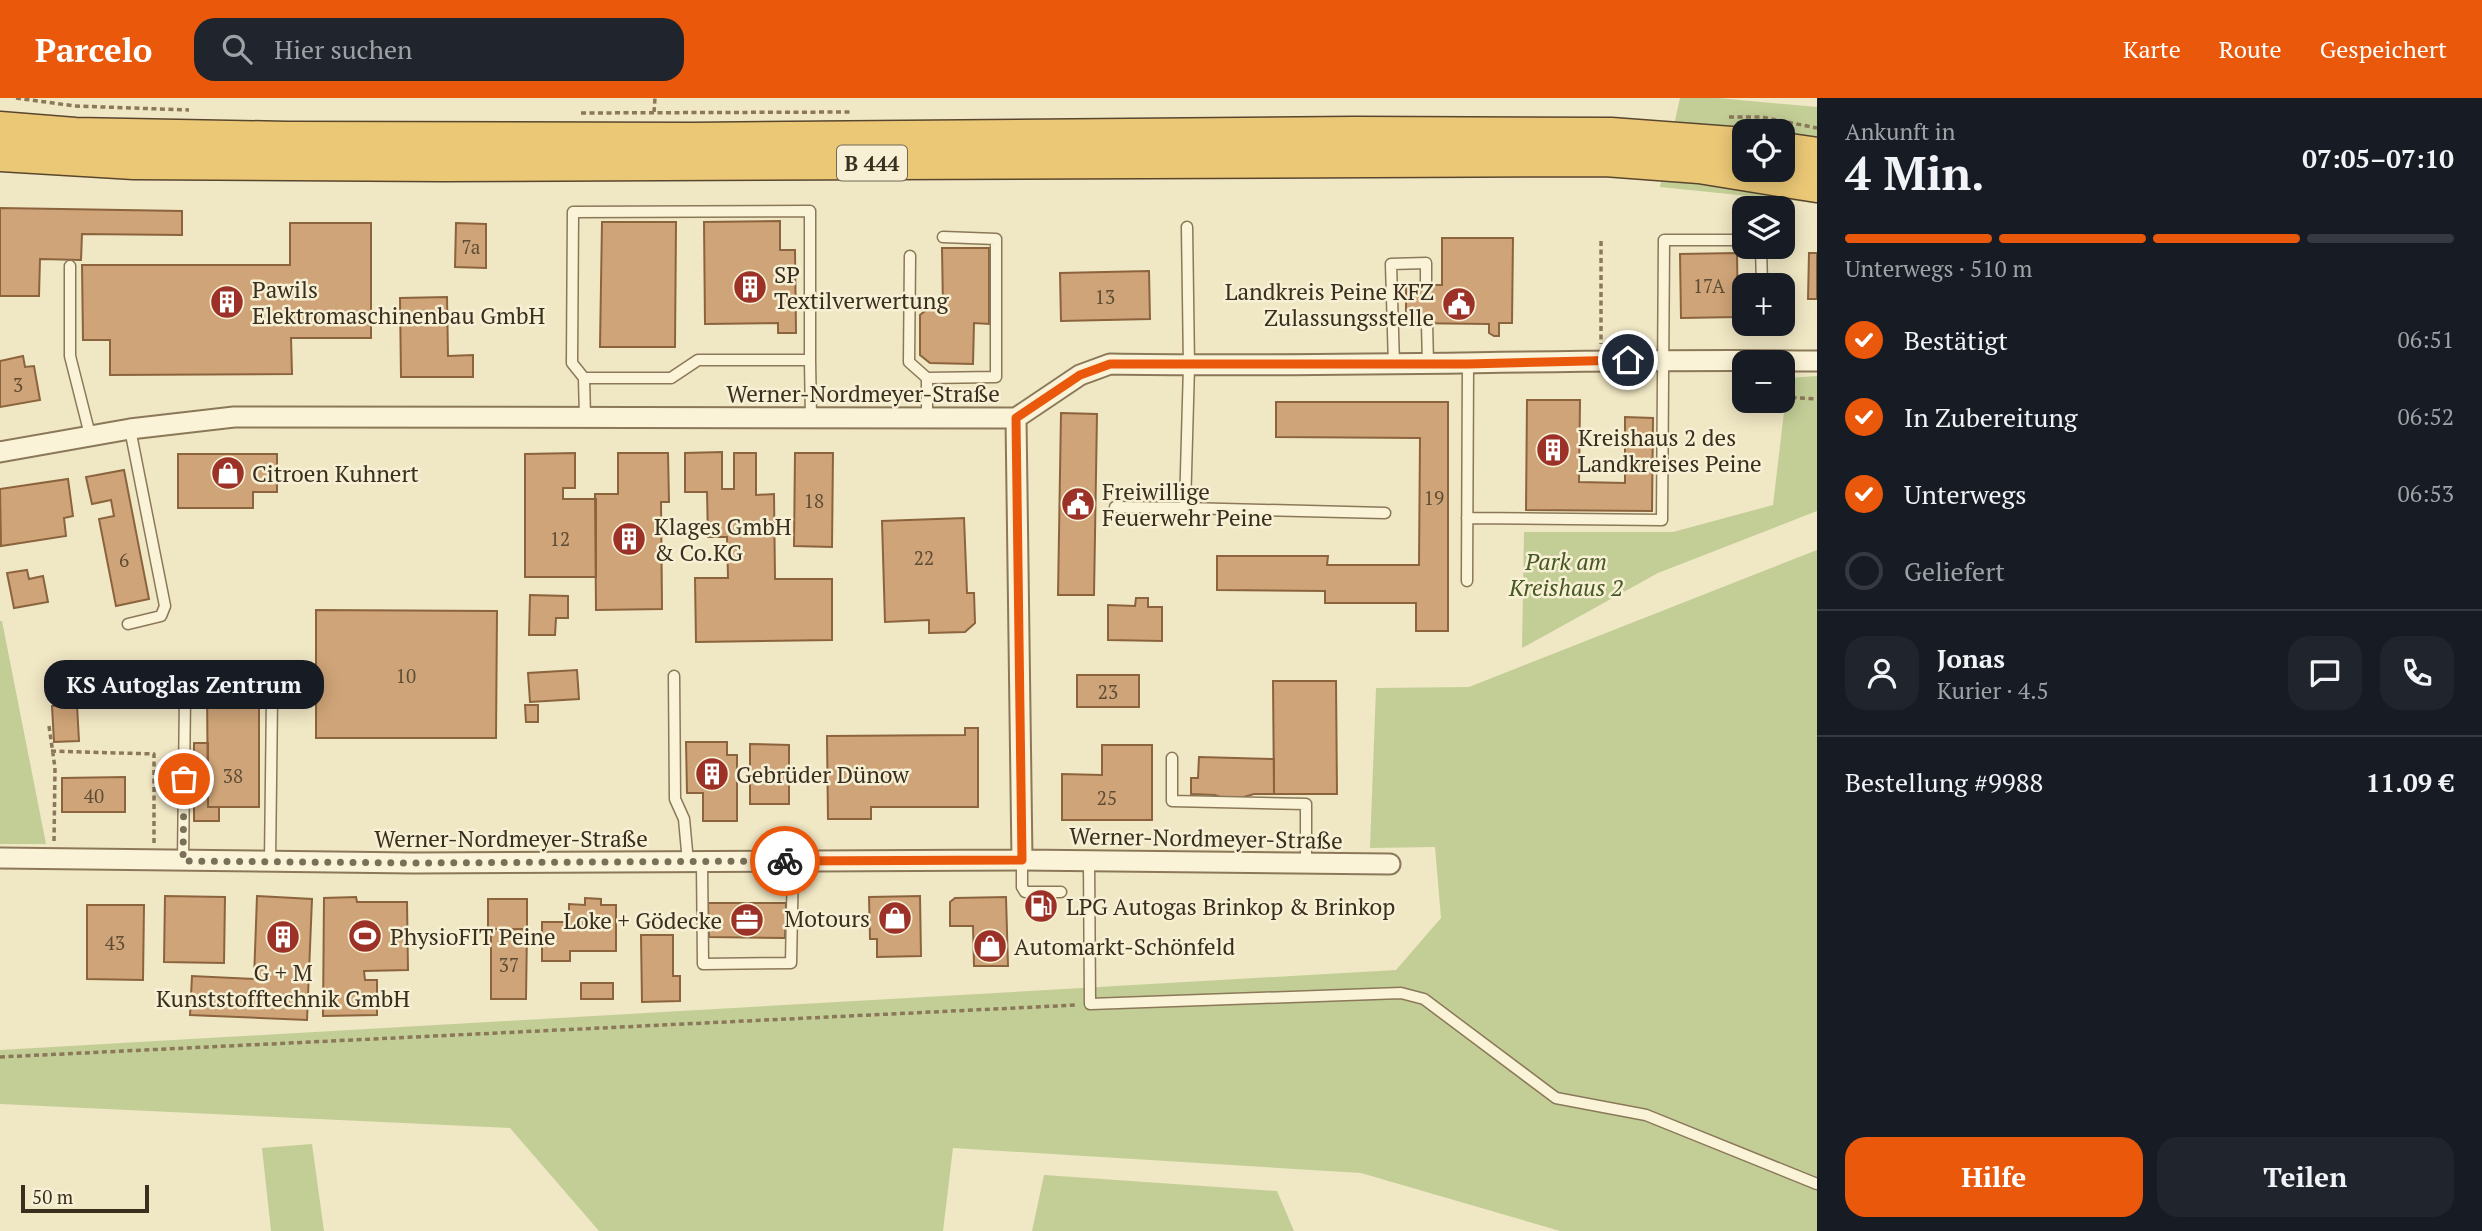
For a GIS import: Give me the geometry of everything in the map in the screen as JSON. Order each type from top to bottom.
[{"type":"highway","name":"B 444","points":[[0,128],[75,134],[301,138],[692,139],[1355,133],[1611,134],[1732,143]]},
{"type":"highway","points":[[1795,151],[1817,154]]},
{"type":"highway","name":"B 444","points":[[0,155],[134,163],[442,165],[1605,160],[1699,167],[1817,186]]},
{"type":"street","name":"Werner-Nordmeyer-Straße","points":[[0,452],[130,429],[234,417],[1016,418],[1080,375],[1110,364],[1394,365],[1662,359],[1817,361]]},
{"type":"street","name":"Werner-Nordmeyer-Straße","points":[[1016,418],[1022,860]]},
{"type":"street","name":"Werner-Nordmeyer-Straße","points":[[0,858],[270,862],[1022,860],[1390,864]]},
{"type":"lane","points":[[585,417],[584,378],[572,363],[573,212],[810,211],[811,418]]},
{"type":"lane","points":[[1185,508],[1189,366],[1187,227]]},
{"type":"lane","points":[[910,256],[909,362],[927,378],[996,377],[996,239],[943,237]]},
{"type":"lane","points":[[1467,518],[1662,520],[1664,240],[1732,240]]},
{"type":"lane","points":[[1394,365],[1391,264],[1426,263],[1426,285]]},
{"type":"lane","points":[[70,267],[70,356],[90,435]]},
{"type":"lane","points":[[1427,323],[1428,364]]},
{"type":"lane","points":[[584,378],[671,378],[698,360],[810,360]]},
{"type":"lane","points":[[1467,581],[1468,364]]},
{"type":"lane","points":[[927,378],[927,417]]},
{"type":"lane","points":[[128,624],[161,617],[165,606],[130,429]]},
{"type":"lane","points":[[1115,507],[1385,513]]},
{"type":"lane","points":[[674,676],[675,799],[684,819],[695,862],[703,964],[791,963],[793,861]]},
{"type":"lane","points":[[183,861],[185,696],[190,688],[202,681],[253,680],[269,687],[272,698],[270,862]]},
{"type":"lane","points":[[1172,758],[1172,801],[1306,804],[1306,863]]},
{"type":"lane","points":[[1022,860],[1022,887],[1025,891],[1061,892]]},
{"type":"lane","points":[[1089,861],[1090,1004],[1401,993],[1424,999],[1556,1098],[1646,1115],[1817,1184]]},
{"type":"path","points":[[654,112],[655,98]]},
{"type":"path","points":[[1601,241],[1601,361]]},
{"type":"path","points":[[1795,398],[1817,399]]},
{"type":"path","points":[[49,726],[55,786],[53,858]]},
{"type":"path","points":[[51,751],[154,754],[155,860]]},
{"type":"path","points":[[0,1057],[1090,1004]]},
{"type":"green space","points":[[1680,98],[1718,98],[1817,107],[1817,203],[1795,201],[1795,196],[1748,196],[1660,187]]},
{"type":"green space","name":"Park am Kreishaus 2","points":[[1817,376],[1817,511],[1658,573],[1522,648],[1524,532],[1673,532],[1773,505],[1784,413],[1795,413],[1795,378]]},
{"type":"green space","points":[[1817,550],[1817,1231],[1560,1231],[1361,1173],[953,1148],[943,1231],[599,1231],[510,1128],[0,1104],[0,1050],[1396,970],[1441,918],[1435,847],[1370,848],[1376,688],[1469,687]]},
{"type":"green space","points":[[2,621],[46,844],[0,844]]},
{"type":"green space","points":[[312,1144],[324,1231],[271,1231],[262,1148]]},
{"type":"green space","points":[[1044,1175],[1277,1191],[1294,1231],[1032,1231]]},
{"type":"building","points":[[0,208],[182,211],[182,235],[82,234],[81,260],[40,259],[39,296],[0,296]]},
{"type":"building","name":"SP Textilverwertung","points":[[780,221],[780,250],[795,250],[796,333],[778,333],[778,323],[705,324],[704,222]]},
{"type":"building","points":[[602,222],[676,222],[675,347],[600,347]]},
{"type":"building","name":"Pawils Elektromaschinenbau GmbH","points":[[290,223],[371,223],[371,338],[291,338],[292,374],[110,375],[110,340],[83,340],[82,265],[290,265]]},
{"type":"building","points":[[456,223],[486,224],[486,268],[455,267]]},
{"type":"building","name":"Landkreis Peine KFZ Zulassungsstelle","points":[[1442,238],[1513,238],[1512,323],[1499,323],[1499,336],[1489,333],[1489,324],[1406,323],[1406,285],[1442,285]]},
{"type":"building","points":[[942,248],[989,248],[989,324],[974,323],[973,364],[930,363],[920,355],[920,315],[930,307],[943,308]]},
{"type":"building","points":[[1732,253],[1732,259],[1737,259],[1737,273],[1732,273],[1732,317],[1681,318],[1680,254]]},
{"type":"building","points":[[1809,253],[1817,253],[1817,299],[1808,299]]},
{"type":"building","points":[[1149,271],[1150,319],[1061,321],[1060,273]]},
{"type":"building","points":[[447,297],[448,356],[473,355],[473,377],[401,377],[400,298]]},
{"type":"building","points":[[23,356],[25,367],[34,366],[40,400],[0,407],[0,361]]},
{"type":"building","name":"Kreishaus 2 des Landkreises Peine","points":[[1527,400],[1580,400],[1579,482],[1625,483],[1625,417],[1653,418],[1652,511],[1526,510]]},
{"type":"building","points":[[1276,402],[1448,402],[1448,631],[1416,631],[1416,603],[1325,603],[1325,591],[1217,590],[1217,556],[1328,556],[1327,565],[1419,565],[1420,438],[1276,437]]},
{"type":"building","name":"Freiwillige Feuerwehr Peine","points":[[1061,413],[1097,414],[1094,595],[1058,595]]},
{"type":"building","points":[[722,452],[722,489],[734,489],[734,453],[756,453],[756,495],[774,494],[775,579],[832,579],[832,640],[696,642],[695,578],[728,578],[727,537],[708,537],[707,492],[685,492],[685,453]]},
{"type":"building","points":[[575,453],[575,488],[563,488],[563,499],[596,499],[596,577],[525,577],[525,454]]},
{"type":"building","name":"Klages GmbH & Co.KG","points":[[618,453],[668,453],[669,502],[661,502],[662,609],[596,610],[595,494],[618,494]]},
{"type":"building","points":[[795,453],[833,453],[832,547],[794,546]]},
{"type":"building","name":"Citroen Kuhnert","points":[[178,454],[277,454],[277,492],[253,492],[253,508],[178,508]]},
{"type":"building","points":[[124,470],[149,599],[116,606],[99,519],[114,516],[111,500],[92,504],[86,477]]},
{"type":"building","points":[[68,479],[73,516],[64,518],[66,536],[1,546],[0,489]]},
{"type":"building","points":[[964,518],[967,593],[974,593],[975,623],[965,632],[929,633],[929,620],[885,622],[882,521]]},
{"type":"building","points":[[27,570],[29,579],[43,576],[48,602],[14,608],[7,573]]},
{"type":"building","points":[[530,595],[568,596],[568,618],[556,618],[555,635],[529,635]]},
{"type":"building","points":[[1136,598],[1148,598],[1148,607],[1162,607],[1162,641],[1108,640],[1108,605],[1135,606]]},
{"type":"building","points":[[316,610],[497,611],[496,738],[316,738]]},
{"type":"building","points":[[577,670],[579,699],[530,702],[528,673]]},
{"type":"building","points":[[1077,675],[1139,675],[1139,707],[1077,707]]},
{"type":"building","points":[[1273,681],[1336,681],[1337,794],[1274,794]]},
{"type":"building","points":[[207,690],[259,690],[259,807],[208,807]]},
{"type":"building","points":[[77,705],[79,741],[54,742],[52,706]]},
{"type":"building","points":[[525,705],[538,705],[538,722],[526,722]]},
{"type":"building","points":[[965,728],[978,728],[978,807],[871,807],[871,819],[828,819],[827,736],[965,735]]},
{"type":"building","name":"Gebrüder Dünow","points":[[686,742],[727,742],[727,755],[737,755],[737,821],[703,821],[703,793],[687,793]]},
{"type":"building","points":[[194,743],[208,743],[208,807],[219,807],[219,821],[194,821]]},
{"type":"building","points":[[750,744],[789,745],[789,804],[750,804]]},
{"type":"building","points":[[1102,745],[1152,745],[1152,820],[1062,820],[1062,774],[1102,775]]},
{"type":"building","points":[[1199,757],[1274,759],[1274,794],[1225,799],[1215,795],[1191,794],[1191,778],[1198,778]]},
{"type":"building","points":[[125,777],[125,812],[62,812],[62,778]]},
{"type":"building","points":[[165,896],[225,897],[224,963],[164,962]]},
{"type":"building","name":"G + M Kunststofftechnik GmbH","points":[[257,896],[312,899],[307,1020],[190,1015],[192,976],[254,979]]},
{"type":"building","name":"Motours","points":[[920,896],[921,956],[877,957],[877,939],[870,939],[869,897]]},
{"type":"building","name":"PhysioFIT Peine","points":[[356,897],[357,902],[407,902],[408,970],[364,971],[365,980],[377,980],[377,1015],[323,1016],[324,898]]},
{"type":"building","name":"Automarkt-Schönfeld","points":[[1006,897],[1008,966],[974,966],[973,926],[950,926],[950,902],[955,898]]},
{"type":"building","points":[[585,898],[601,899],[601,905],[616,905],[616,951],[570,951],[570,961],[542,961],[542,922],[569,922],[569,904],[585,905]]},
{"type":"building","points":[[488,899],[527,899],[527,929],[488,929]]},
{"type":"building","name":"Loke + Gödecke","points":[[708,903],[786,903],[785,938],[709,937]]},
{"type":"building","points":[[87,905],[144,905],[143,980],[87,979]]},
{"type":"building","points":[[491,929],[527,929],[526,999],[491,999]]},
{"type":"building","points":[[641,935],[673,935],[673,976],[680,976],[680,1001],[642,1002]]},
{"type":"building","points":[[581,983],[613,983],[613,999],[581,999]]},
{"type":"way so far","points":[[184,779],[183,861],[785,861]]},
{"type":"place","name":"SP Textilverwertung","points":[[750,287]]},
{"type":"place","name":"Pawils Elektromaschinenbau GmbH","points":[[227,302]]},
{"type":"place","name":"Landkreis Peine KFZ Zulassungsstelle","points":[[1459,304]]},
{"type":"place","name":"Kreishaus 2 des Landkreises Peine","points":[[1553,450]]},
{"type":"place","name":"Citroen Kuhnert","points":[[228,473]]},
{"type":"place","name":"Freiwillige Feuerwehr Peine","points":[[1078,504]]},
{"type":"place","name":"Klages GmbH & Co.KG","points":[[629,539]]},
{"type":"place","name":"Gebrüder Dünow","points":[[712,774]]},
{"type":"place","name":"KS Autoglas Zentrum","points":[[184,779]]},
{"type":"place","name":"LPG Autogas Brinkop & Brinkop","points":[[1041,906]]},
{"type":"place","name":"Motours","points":[[895,918]]},
{"type":"place","name":"Loke + Gödecke","points":[[747,920]]},
{"type":"place","name":"PhysioFIT Peine","points":[[365,936]]},
{"type":"place","name":"G + M Kunststofftechnik GmbH","points":[[283,937]]},
{"type":"place","name":"Automarkt-Schönfeld","points":[[990,946]]},
{"type":"route","points":[[785,861],[1022,860],[1016,418],[1080,375],[1110,364],[1468,364],[1628,360]]}]
